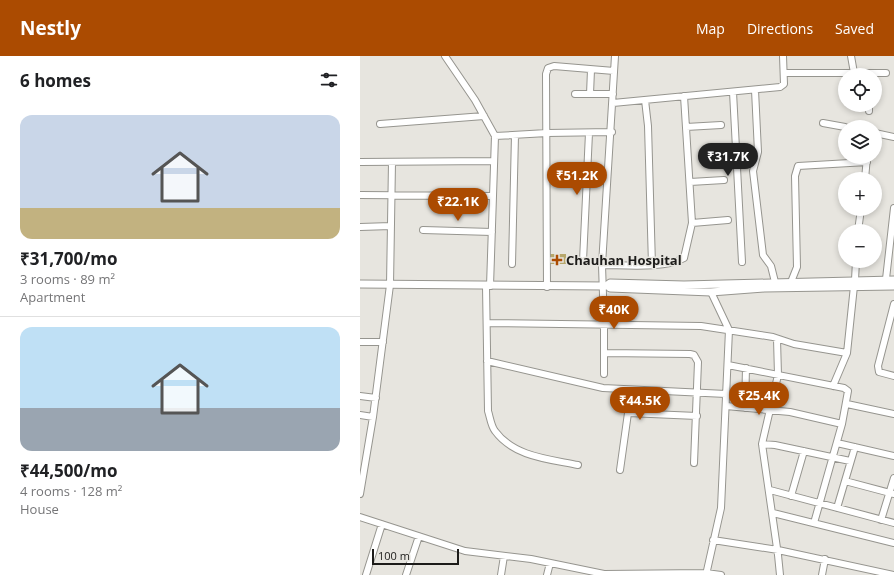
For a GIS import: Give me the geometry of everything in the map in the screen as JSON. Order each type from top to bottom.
[{"type":"street","points":[[444,56],[484,116],[495,136],[487,323],[488,411],[494,430],[509,446],[529,455],[578,465]]},
{"type":"street","points":[[604,374],[605,286],[602,265],[612,132],[615,56]]},
{"type":"street","points":[[613,103],[780,87],[784,84],[784,56]]},
{"type":"street","points":[[852,56],[853,68]]},
{"type":"street","points":[[547,287],[546,74],[548,68],[554,66],[614,71]]},
{"type":"street","points":[[590,94],[592,70]]},
{"type":"street","points":[[784,74],[838,73]]},
{"type":"street","points":[[882,73],[886,73]]},
{"type":"street","points":[[755,90],[758,152],[753,171],[763,255],[771,266],[776,285]]},
{"type":"street","points":[[733,92],[742,262]]},
{"type":"street","points":[[575,94],[613,94]]},
{"type":"street","points":[[602,265],[652,265],[679,261],[684,258],[692,223],[684,96]]},
{"type":"street","points":[[646,100],[652,265]]},
{"type":"street","points":[[380,124],[484,116]]},
{"type":"street","points":[[823,123],[838,126]]},
{"type":"street","points":[[686,127],[721,124]]},
{"type":"street","points":[[583,261],[589,132]]},
{"type":"street","points":[[495,136],[547,133],[612,132]]},
{"type":"street","points":[[882,134],[894,137]]},
{"type":"street","points":[[512,264],[515,135]]},
{"type":"street","points":[[360,162],[494,161]]},
{"type":"street","points":[[360,494],[376,398],[390,285],[392,162]]},
{"type":"street","points":[[791,282],[797,268],[795,176],[798,166],[838,163]]},
{"type":"street","points":[[690,182],[724,180]]},
{"type":"street","points":[[360,195],[493,196]]},
{"type":"street","points":[[886,279],[894,208]]},
{"type":"street","points":[[692,223],[728,220]]},
{"type":"street","points":[[360,227],[391,226]]},
{"type":"street","points":[[423,230],[492,232]]},
{"type":"street","points":[[833,386],[847,353],[856,268]]},
{"type":"street","points":[[605,286],[610,283],[776,285],[855,283],[886,279],[894,280]]},
{"type":"street","points":[[360,284],[547,287],[605,286],[609,288],[711,292],[791,282],[855,283],[894,286]]},
{"type":"street","points":[[706,574],[721,508],[729,330],[711,292]]},
{"type":"street","points":[[894,304],[892,329],[878,366],[879,372],[894,376]]},
{"type":"street","points":[[487,323],[701,326],[847,353]]},
{"type":"street","points":[[777,339],[778,375],[762,444],[770,490],[780,575]]},
{"type":"street","points":[[360,342],[383,342]]},
{"type":"street","points":[[605,353],[694,355],[698,362],[694,463]]},
{"type":"street","points":[[487,361],[603,388],[726,394]]},
{"type":"street","points":[[728,365],[844,388],[848,391],[847,404],[842,424],[814,522]]},
{"type":"street","points":[[745,408],[746,368]]},
{"type":"street","points":[[360,396],[376,398]]},
{"type":"street","points":[[847,404],[894,414]]},
{"type":"street","points":[[726,406],[790,412],[842,424]]},
{"type":"street","points":[[620,470],[628,413],[697,416]]},
{"type":"street","points":[[360,415],[373,417]]},
{"type":"street","points":[[837,442],[894,456]]},
{"type":"street","points":[[762,444],[774,445],[850,461]]},
{"type":"street","points":[[837,508],[855,447]]},
{"type":"street","points":[[791,496],[804,451]]},
{"type":"street","points":[[882,520],[892,494],[894,478]]},
{"type":"street","points":[[845,481],[892,494]]},
{"type":"street","points":[[770,490],[894,523]]},
{"type":"street","points":[[773,513],[894,543]]},
{"type":"street","points":[[360,517],[465,551],[550,563],[583,572],[604,574],[721,575]]},
{"type":"street","points":[[366,575],[382,524]]},
{"type":"street","points":[[406,575],[419,536]]},
{"type":"street","points":[[713,540],[825,559],[894,575]]},
{"type":"street","points":[[501,575],[504,556]]},
{"type":"street","points":[[822,575],[825,559]]},
{"type":"street","points":[[547,575],[550,563]]},
{"type":"building","points":[[550,254],[566,254],[566,264],[550,264]]},
{"type":"place","name":"Chauhan Hospital","points":[[557,260]]}]
